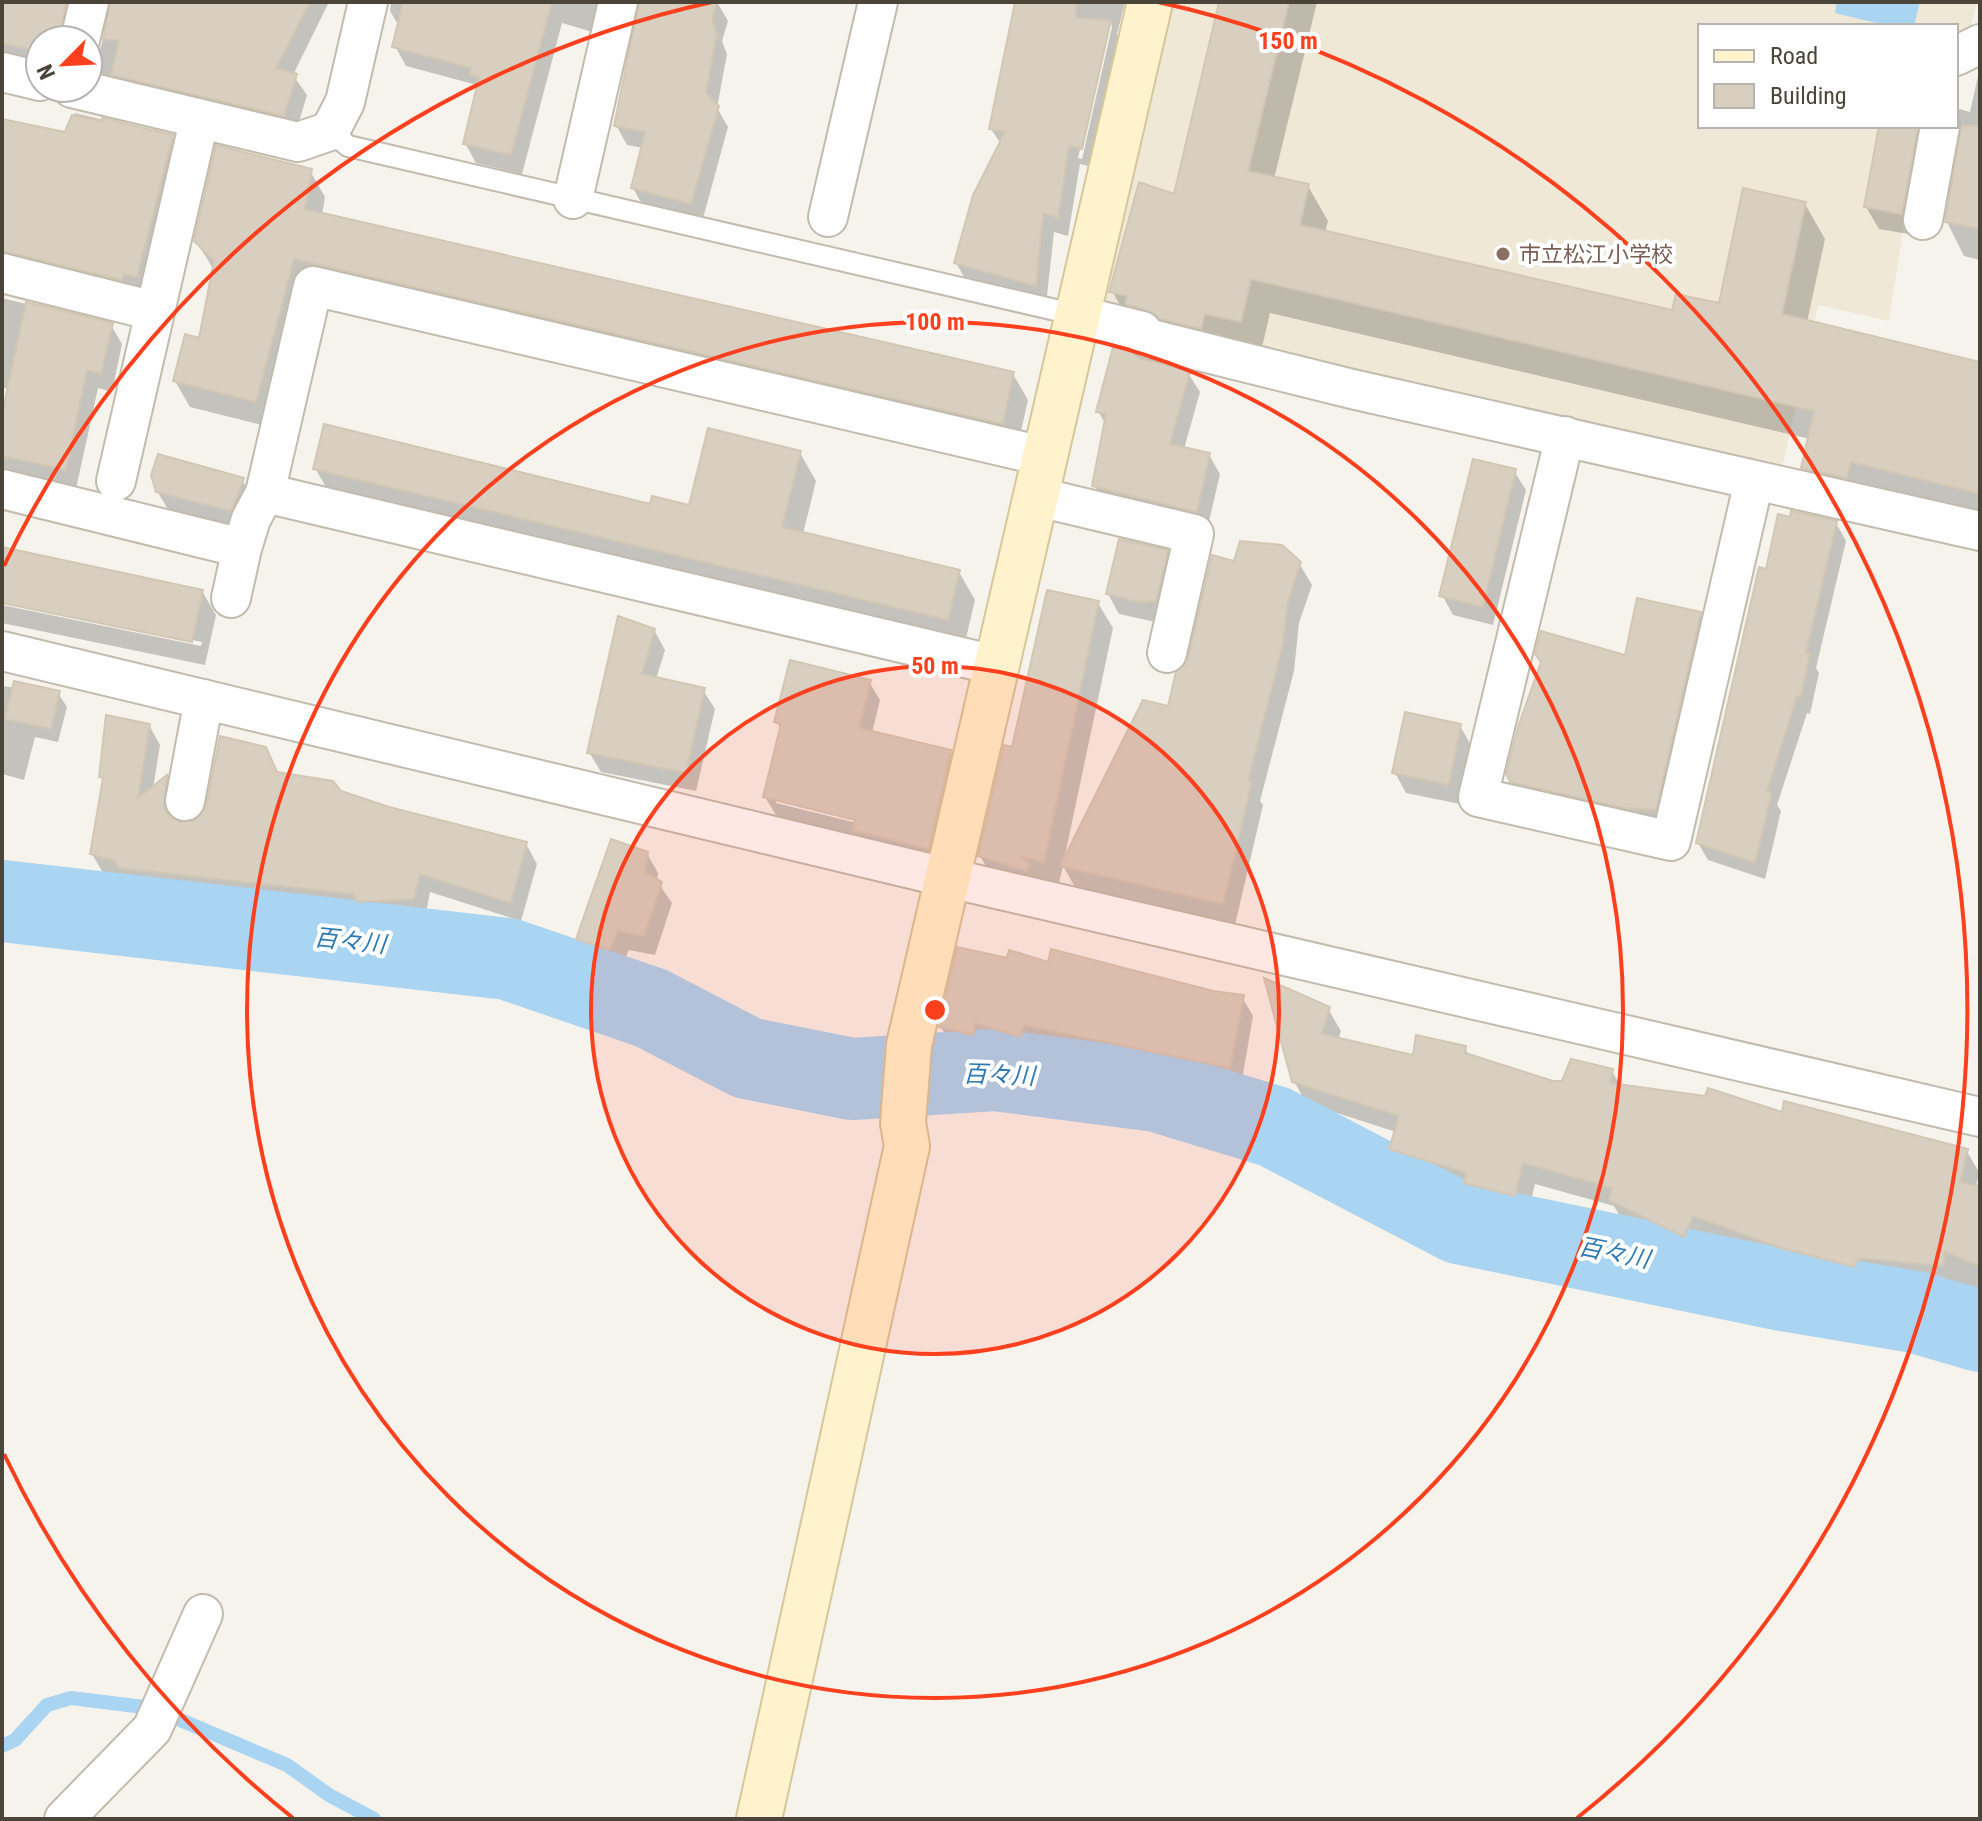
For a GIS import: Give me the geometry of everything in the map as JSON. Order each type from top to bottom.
[{"type":"street","points":[[84,24],[89,2]]},
{"type":"street","points":[[104,96],[298,142],[330,131],[345,102],[368,2]]},
{"type":"street","points":[[573,199],[618,2]]},
{"type":"street","points":[[828,217],[878,2]]},
{"type":"street","points":[[759,1819],[907,1146],[903,1123],[909,1045],[1150,2]]},
{"type":"street","points":[[1958,55],[1980,44]]},
{"type":"street","points":[[2,72],[24,77]]},
{"type":"street","points":[[116,481],[199,121]]},
{"type":"street","points":[[1923,220],[1940,128]]},
{"type":"street","points":[[2,273],[154,311]]},
{"type":"street","points":[[231,598],[251,519],[265,493],[313,286],[1039,476],[1194,534],[1167,653]]},
{"type":"street","points":[[1077,315],[1142,331],[1147,338],[1352,389],[1980,531]]},
{"type":"street","points":[[1565,436],[1478,797],[1671,841],[1754,481]]},
{"type":"street","points":[[2,489],[242,548]]},
{"type":"street","points":[[265,493],[995,665]]},
{"type":"street","points":[[2,651],[949,878],[1980,1117]]},
{"type":"street","points":[[185,801],[204,699]]},
{"type":"street","points":[[64,1819],[152,1729],[203,1614]]},
{"type":"lane","points":[[330,131],[348,146],[1077,315]]},
{"type":"shaded area","name":"市立松江小学校","points":[[1169,2],[1977,2],[1971,27],[1958,37],[1958,24],[1698,24],[1698,128],[1919,128],[1889,321],[1818,305],[1781,473],[1107,310],[1100,287]]},
{"type":"water","points":[[1837,2],[1920,2],[1914,24],[1881,24],[1835,13]]},
{"type":"building","points":[[2,2],[66,2],[62,24],[24,24],[24,48],[2,43]]},
{"type":"building","points":[[110,2],[310,2],[276,68],[297,74],[284,116],[111,75],[119,40],[104,40]]},
{"type":"building","points":[[403,2],[552,2],[511,155],[463,144],[479,77],[469,75],[471,68],[392,47]]},
{"type":"building","points":[[639,2],[717,2],[712,20],[717,33],[706,93],[719,106],[691,204],[631,188],[645,132],[614,126]]},
{"type":"building","points":[[1015,2],[1076,2],[1076,18],[1111,20],[1082,149],[1069,146],[1058,218],[1043,213],[1036,286],[954,263],[973,195],[1005,132],[989,129]]},
{"type":"building","points":[[1219,2],[1289,2],[1248,171],[1309,184],[1300,225],[1672,310],[1676,294],[1719,303],[1743,188],[1806,202],[1782,314],[1980,362],[1980,494],[1851,462],[1847,478],[1801,468],[1814,411],[1251,279],[1241,322],[1205,314],[1201,329],[1160,319],[1147,310],[1125,304],[1127,296],[1109,292],[1139,182],[1174,194]]},
{"type":"building","points":[[72,115],[102,121],[102,118],[173,135],[137,277],[124,274],[122,280],[2,251],[2,119],[65,132]]},
{"type":"building","points":[[1961,126],[1980,126],[1980,229],[1945,222]]},
{"type":"building","points":[[1879,128],[1918,128],[1902,214],[1864,207]]},
{"type":"building","points":[[216,145],[312,169],[305,209],[1014,372],[1003,424],[294,259],[256,402],[173,381],[185,334],[199,338],[214,261],[194,241]]},
{"type":"building","points":[[26,302],[113,323],[101,374],[87,370],[66,470],[2,456],[2,414]]},
{"type":"building","points":[[1113,347],[1129,350],[1142,359],[1190,371],[1170,444],[1210,453],[1197,512],[1092,486],[1106,414],[1096,412]]},
{"type":"building","points":[[324,424],[650,504],[652,496],[689,505],[708,428],[801,451],[782,527],[960,570],[948,620],[313,469]]},
{"type":"building","points":[[158,454],[244,478],[231,511],[156,492],[151,475]]},
{"type":"building","points":[[1473,459],[1516,469],[1483,607],[1439,596]]},
{"type":"building","points":[[1791,511],[1837,521],[1806,653],[1810,653],[1801,697],[1797,696],[1767,791],[1772,792],[1755,863],[1696,843],[1759,567],[1766,569],[1778,514],[1790,517]]},
{"type":"building","points":[[1119,539],[1168,550],[1156,601],[1139,602],[1106,594]]},
{"type":"building","points":[[1240,541],[1282,545],[1301,562],[1288,601],[1282,648],[1248,781],[1252,782],[1223,904],[1060,866],[1143,700],[1168,706],[1176,672],[1188,658],[1212,555],[1234,561]]},
{"type":"building","points":[[2,547],[203,590],[192,642],[2,603]]},
{"type":"building","points":[[1047,590],[1099,601],[1044,862],[1019,856],[1030,864],[1026,871],[978,856],[1004,745],[1012,747]]},
{"type":"building","points":[[1637,598],[1701,612],[1656,810],[1623,808],[1510,782],[1506,774],[1518,727],[1541,662],[1535,654],[1541,631],[1625,655]]},
{"type":"building","points":[[618,616],[655,629],[642,674],[705,688],[686,773],[587,753]]},
{"type":"building","points":[[790,660],[871,680],[859,728],[951,750],[929,849],[853,830],[855,820],[763,797],[781,724],[774,722]]},
{"type":"building","points":[[14,681],[60,691],[51,729],[5,719]]},
{"type":"building","points":[[1405,712],[1461,724],[1449,785],[1392,773]]},
{"type":"building","points":[[106,715],[150,724],[138,798],[167,775],[164,808],[170,817],[180,822],[193,821],[206,806],[220,736],[266,747],[277,772],[333,781],[341,791],[389,807],[527,842],[511,903],[420,874],[414,899],[358,902],[353,894],[119,868],[115,861],[90,854],[103,778],[99,777]]},
{"type":"building","points":[[611,839],[648,852],[645,872],[662,882],[644,936],[618,931],[609,950],[576,939]]},
{"type":"building","points":[[957,947],[1007,958],[1009,950],[1048,962],[1051,949],[1213,991],[1244,995],[1230,1068],[1024,1025],[1020,1037],[975,1023],[973,1035],[939,1027]]},
{"type":"building","points":[[1264,978],[1330,1007],[1322,1034],[1413,1055],[1416,1035],[1466,1046],[1465,1053],[1553,1081],[1562,1081],[1571,1059],[1613,1069],[1610,1083],[1705,1096],[1708,1088],[1782,1112],[1784,1101],[1968,1149],[1960,1182],[1980,1186],[1980,1266],[1945,1252],[1943,1266],[1858,1258],[1855,1267],[1781,1248],[1693,1216],[1684,1237],[1609,1200],[1612,1188],[1523,1163],[1515,1196],[1464,1183],[1466,1173],[1389,1149],[1399,1116],[1292,1082]]},
{"type":"waterway","name":"百々川","points":[[2,901],[508,959],[651,1008],[747,1058],[852,1079],[995,1070],[1157,1091],[1275,1127],[1459,1223],[1783,1290],[1915,1312],[1980,1331]]},
{"type":"waterway","points":[[2,1746],[15,1740],[47,1705],[71,1698],[152,1708],[287,1765],[329,1795],[374,1819]]},
{"type":"place","name":"市立松江小学校","points":[[1503,254]]}]
